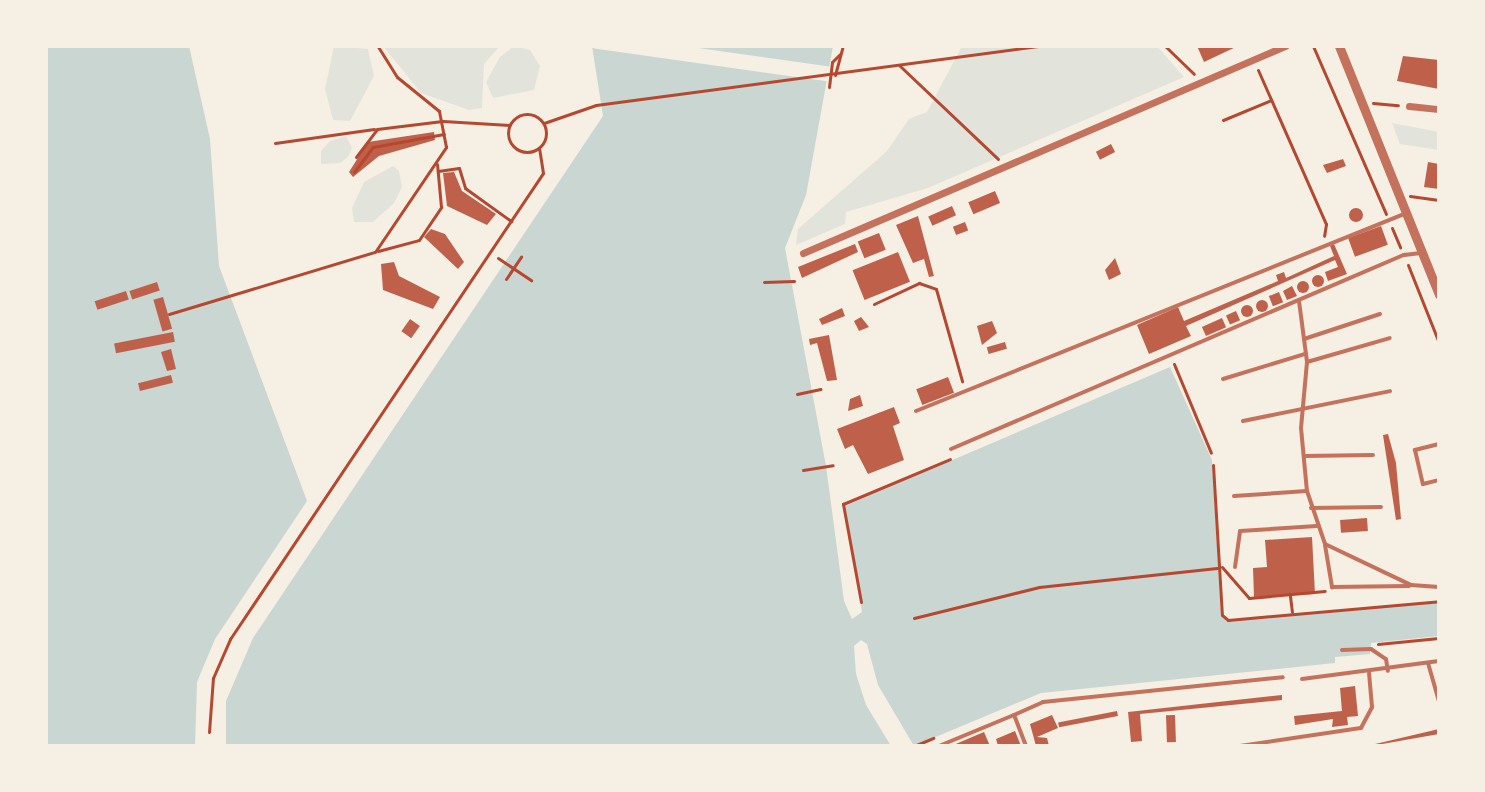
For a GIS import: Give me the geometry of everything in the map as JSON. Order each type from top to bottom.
[{"type":"street","points":[[803,253],[1285,46]]},
{"type":"street","points":[[1339,46],[1439,295]]},
{"type":"street","points":[[1409,106],[1439,109]]},
{"type":"lane","points":[[916,411],[1387,217],[1406,214]]},
{"type":"lane","points":[[951,449],[1404,255],[1421,253]]},
{"type":"lane","points":[[1299,301],[1307,362],[1302,411],[1307,491],[1325,544],[1332,586],[1439,587]]},
{"type":"lane","points":[[1304,339],[1380,314]]},
{"type":"lane","points":[[1307,362],[1390,338]]},
{"type":"lane","points":[[1223,379],[1306,354]]},
{"type":"lane","points":[[1243,421],[1390,391]]},
{"type":"lane","points":[[1439,444],[1415,450],[1423,484],[1439,480]]},
{"type":"lane","points":[[1304,456],[1373,455]]},
{"type":"lane","points":[[1234,496],[1307,491]]},
{"type":"lane","points":[[1311,508],[1381,507]]},
{"type":"lane","points":[[1235,567],[1240,531],[1317,526]]},
{"type":"lane","points":[[1325,544],[1411,585]]},
{"type":"lane","points":[[1342,650],[1371,649],[1386,659],[1388,671]]},
{"type":"lane","points":[[1302,679],[1388,671],[1439,661]]},
{"type":"lane","points":[[1428,663],[1439,701]]},
{"type":"lane","points":[[1240,746],[1361,728],[1372,707],[1369,673]]},
{"type":"lane","points":[[939,746],[1043,702],[1283,677]]},
{"type":"lane","points":[[1014,715],[1026,746]]},
{"type":"path","points":[[375,252],[446,147],[439,111],[397,77],[378,46]]},
{"type":"path","points":[[829,87],[843,46]]},
{"type":"path","points":[[275,143],[443,121],[510,125],[527,114],[544,123],[596,105],[1038,46]]},
{"type":"path","points":[[1165,46],[1200,80]]},
{"type":"path","points":[[1313,46],[1439,343]]},
{"type":"path","points":[[833,75],[832,62],[840,54]]},
{"type":"path","points":[[899,65],[996,154],[1001,166]]},
{"type":"path","points":[[1258,70],[1326,224],[1326,242]]},
{"type":"path","points":[[1223,120],[1271,100]]},
{"type":"path","points":[[1362,102],[1409,106]]},
{"type":"path","points":[[209,732],[213,678],[230,639],[543,173],[539,149],[547,136],[544,123]]},
{"type":"path","points":[[510,125],[509,138],[516,149],[539,149]]},
{"type":"path","points":[[356,157],[377,129]]},
{"type":"path","points":[[354,172],[373,147],[444,134]]},
{"type":"path","points":[[169,314],[419,240],[441,207],[437,164]]},
{"type":"path","points":[[438,171],[459,168],[465,188],[511,221]]},
{"type":"path","points":[[1399,195],[1439,200]]},
{"type":"path","points":[[506,279],[521,257]]},
{"type":"path","points":[[498,258],[531,280]]},
{"type":"path","points":[[764,282],[794,281]]},
{"type":"path","points":[[874,304],[919,283],[936,289],[965,392]]},
{"type":"path","points":[[1159,370],[1173,364],[1211,453]]},
{"type":"path","points":[[797,394],[820,389]]},
{"type":"path","points":[[861,602],[843,504],[958,455]]},
{"type":"path","points":[[803,470],[833,465]]},
{"type":"path","points":[[1213,465],[1222,615],[1228,620],[1439,601]]},
{"type":"path","points":[[1220,568],[1249,598],[1319,595],[1332,586]]},
{"type":"path","points":[[914,618],[1039,587],[1220,568]]},
{"type":"path","points":[[1290,596],[1292,613]]},
{"type":"path","points":[[1371,645],[1439,638]]},
{"type":"shaded area","points":[[46,46],[189,46],[210,139],[219,266],[307,501],[215,639],[197,682],[195,746],[46,746]]},
{"type":"shaded area","points":[[334,46],[368,49],[374,76],[350,121],[333,120],[325,89]]},
{"type":"shaded area","points":[[383,46],[500,46],[484,64],[482,108],[469,110],[421,93]]},
{"type":"shaded area","points":[[514,46],[530,50],[540,66],[534,90],[493,98],[486,82],[500,57]]},
{"type":"shaded area","points":[[592,46],[833,46],[806,195],[785,248],[826,466],[844,601],[852,619],[862,612],[845,506],[1170,367],[1212,460],[1221,615],[1228,621],[1439,602],[1439,636],[1371,643],[1370,654],[1335,657],[1335,663],[1041,693],[914,746],[878,685],[867,644],[861,640],[854,646],[856,674],[866,705],[891,746],[226,746],[226,701],[253,638],[603,116]]},
{"type":"shaded area","points":[[962,46],[1157,46],[1184,77],[928,188],[846,212],[845,224],[796,245],[798,229],[887,151],[909,119],[927,112]]},
{"type":"shaded area","points":[[1392,123],[1439,132],[1439,150],[1400,144]]},
{"type":"shaded area","points":[[346,136],[352,148],[348,157],[340,163],[321,164],[321,151],[330,141]]},
{"type":"shaded area","points":[[393,166],[399,171],[402,187],[394,203],[373,222],[354,222],[352,208],[364,182]]},
{"type":"pier","points":[[595,46],[684,46],[833,67],[831,82],[594,49]]},
{"type":"building","points":[[1197,46],[1238,46],[1204,62]]},
{"type":"building","points":[[1403,56],[1439,60],[1439,89],[1397,81]]},
{"type":"building","points":[[434,132],[435,140],[379,156],[353,177],[349,172],[368,142]]},
{"type":"building","points":[[1111,144],[1115,152],[1100,160],[1096,152]]},
{"type":"building","points":[[1343,159],[1346,166],[1327,173],[1323,165]]},
{"type":"building","points":[[1428,162],[1439,164],[1439,189],[1424,187]]},
{"type":"building","points":[[454,172],[462,191],[496,214],[487,225],[447,206],[443,173]]},
{"type":"building","points":[[995,191],[1000,203],[973,214],[968,202]]},
{"type":"building","points":[[952,206],[956,215],[932,226],[928,217]]},
{"type":"building","points":[[1356,208],[1363,215],[1356,222],[1349,215]]},
{"type":"building","points":[[918,216],[934,276],[929,277],[924,259],[913,263],[896,225]]},
{"type":"building","points":[[965,222],[968,230],[956,235],[953,227]]},
{"type":"building","points":[[1381,226],[1388,245],[1355,257],[1348,238]]},
{"type":"building","points":[[431,229],[445,234],[464,262],[458,269],[424,237]]},
{"type":"building","points":[[879,233],[886,250],[864,258],[858,242]]},
{"type":"building","points":[[855,244],[858,252],[802,278],[798,267]]},
{"type":"building","points":[[1334,244],[1347,274],[1328,281],[1325,272],[1338,267],[1335,260],[1186,326],[1191,336],[1149,354],[1137,325],[1178,307],[1184,321],[1278,281],[1276,275],[1284,272],[1286,278],[1334,256],[1330,246]]},
{"type":"building","points":[[898,252],[910,282],[865,300],[853,270]]},
{"type":"building","points":[[1115,258],[1121,274],[1109,280],[1105,270]]},
{"type":"building","points":[[394,262],[399,276],[440,297],[433,309],[383,290],[381,264]]},
{"type":"building","points":[[1318,275],[1324,281],[1318,287],[1312,281]]},
{"type":"building","points":[[1303,281],[1309,287],[1303,293],[1297,287]]},
{"type":"building","points":[[157,282],[160,291],[132,300],[129,291]]},
{"type":"building","points":[[1292,286],[1297,296],[1287,300],[1283,291]]},
{"type":"building","points":[[126,291],[129,300],[97,310],[95,301]]},
{"type":"building","points":[[1279,292],[1283,302],[1273,306],[1269,296]]},
{"type":"building","points":[[163,297],[172,329],[162,331],[153,300]]},
{"type":"building","points":[[1262,300],[1268,306],[1262,312],[1256,306]]},
{"type":"building","points":[[1247,305],[1253,311],[1247,317],[1241,311]]},
{"type":"building","points":[[842,308],[845,316],[822,325],[819,319]]},
{"type":"building","points":[[1236,311],[1240,320],[1230,325],[1226,315]]},
{"type":"building","points":[[861,317],[869,327],[859,331],[854,321]]},
{"type":"building","points":[[1222,318],[1226,327],[1206,336],[1202,327]]},
{"type":"building","points":[[410,319],[420,326],[411,338],[401,331]]},
{"type":"building","points":[[992,321],[997,333],[982,345],[977,326]]},
{"type":"building","points":[[173,332],[175,342],[116,353],[114,343]]},
{"type":"building","points":[[829,335],[837,380],[827,381],[817,343],[810,345],[809,339]]},
{"type":"building","points":[[1005,342],[1007,349],[989,354],[987,347]]},
{"type":"building","points":[[171,349],[176,369],[167,371],[161,352]]},
{"type":"building","points":[[171,375],[173,383],[140,391],[138,383]]},
{"type":"building","points":[[948,377],[954,393],[922,405],[916,389]]},
{"type":"building","points":[[860,395],[863,406],[848,411],[850,399]]},
{"type":"building","points":[[894,407],[900,423],[893,426],[904,460],[868,474],[853,445],[845,449],[837,429]]},
{"type":"building","points":[[1388,434],[1396,463],[1401,519],[1396,520],[1383,435]]},
{"type":"building","points":[[1367,518],[1368,531],[1341,533],[1340,520]]},
{"type":"building","points":[[1312,537],[1315,594],[1254,597],[1253,568],[1267,567],[1265,540]]},
{"type":"building","points":[[1355,686],[1358,716],[1347,717],[1348,725],[1332,727],[1333,719],[1295,725],[1294,716],[1342,711],[1340,688]]},
{"type":"building","points":[[1282,695],[1282,700],[1140,714],[1142,741],[1131,742],[1128,712]]},
{"type":"building","points":[[1117,711],[1118,716],[1059,727],[1058,722]]},
{"type":"building","points":[[1052,715],[1058,728],[1037,737],[1047,738],[1049,746],[1036,746],[1030,724]]},
{"type":"building","points":[[1166,715],[1175,715],[1176,742],[1167,742]]},
{"type":"building","points":[[1439,729],[1439,734],[1371,746],[1371,745]]},
{"type":"building","points":[[1015,731],[1021,746],[998,746],[996,739]]},
{"type":"building","points":[[984,732],[990,746],[951,746]]}]
